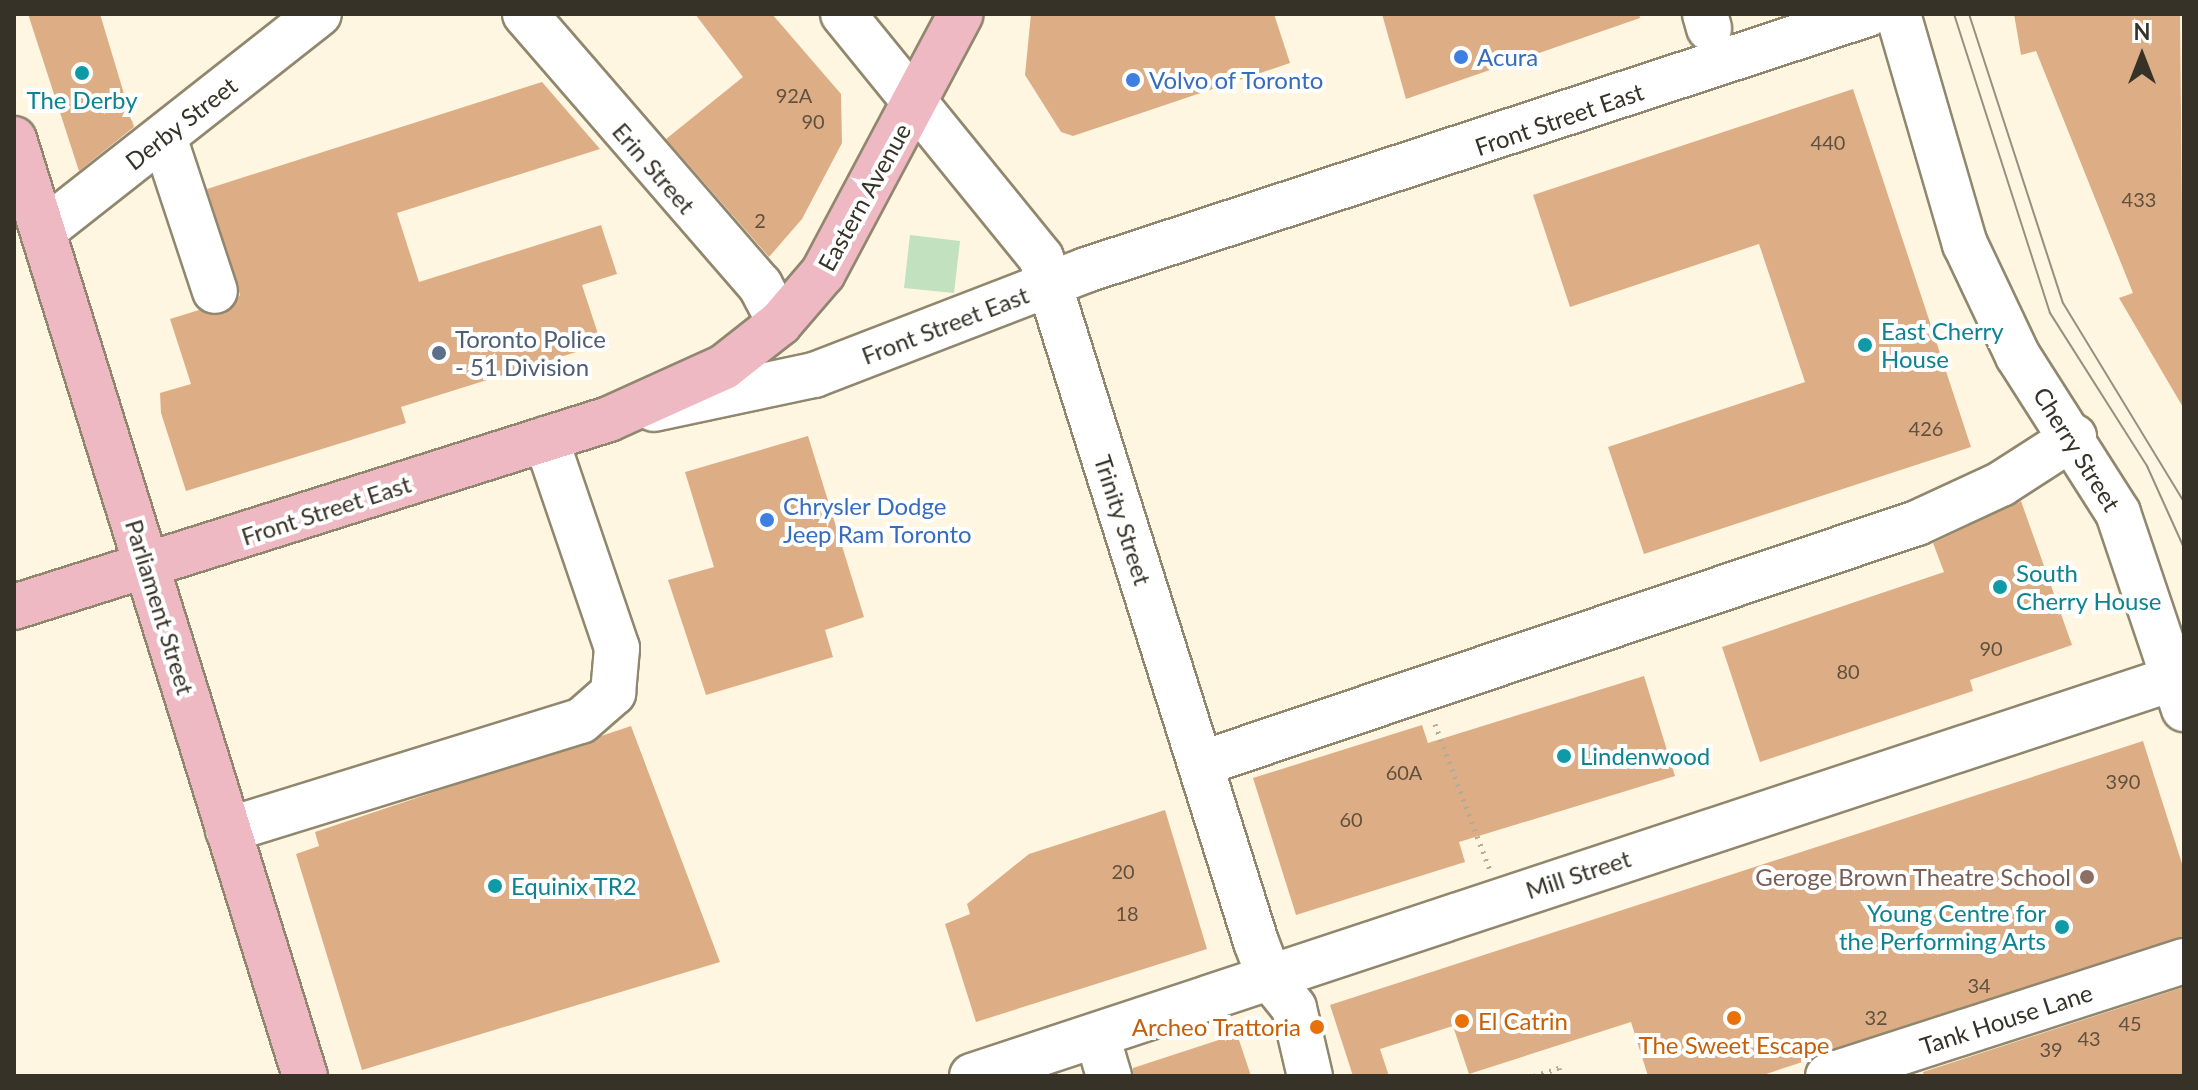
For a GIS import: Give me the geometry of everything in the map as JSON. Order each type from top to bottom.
[{"type":"main road","name":"Eastern Avenue","points":[[609,419],[724,367],[780,323],[844,240],[961,14]]},
{"type":"main road","name":"Parliament Street","points":[[14,139],[305,1076]]},
{"type":"main road","name":"Front Street East","points":[[14,607],[609,419]]},
{"type":"street","name":"Derby Street","points":[[43,231],[319,14]]},
{"type":"street","name":"Erin Street","points":[[525,14],[760,285],[780,323]]},
{"type":"street","name":"Trinity Street","points":[[843,14],[1031,244],[1050,283],[1270,978],[1294,1008],[1310,1076]]},
{"type":"street","name":"Front Street East","points":[[609,419],[814,375],[1008,306],[1050,283],[1868,14]]},
{"type":"street","name":"Cherry Street","points":[[1898,14],[1971,257],[2018,356],[2074,437],[2118,513],[2181,687]]},
{"type":"street","points":[[164,137],[215,291]]},
{"type":"street","points":[[1200,764],[1917,523],[2001,484],[2074,437]]},
{"type":"street","points":[[228,830],[581,721],[613,693],[617,648],[546,439]]},
{"type":"street","name":"Mill Street","points":[[972,1076],[1103,1056],[1270,978],[2181,687]]},
{"type":"street","name":"Tank House Lane","points":[[1828,1076],[2184,961]]},
{"type":"path","points":[[1423,689],[1490,869]]},
{"type":"path","points":[[1534,1076],[1559,1068],[1561,1076]]},
{"type":"green space","points":[[910,235],[960,241],[954,293],[904,288]]},
{"type":"building","name":"The Derby","points":[[28,14],[100,14],[134,127],[79,171]]},
{"type":"building","points":[[695,14],[772,14],[841,94],[842,143],[802,219],[769,257],[666,139],[743,77]]},
{"type":"building","name":"Volvo of Toronto","points":[[1031,14],[1274,14],[1290,63],[1073,136],[1061,132],[1025,75]]},
{"type":"building","name":"Acura","points":[[1382,14],[1639,14],[1640,18],[1406,99]]},
{"type":"building","points":[[2014,14],[2180,14],[2184,409],[2119,298],[2133,293],[2036,51],[2021,55]]},
{"type":"building","name":"Toronto Police - 51 Division","points":[[542,82],[600,149],[397,213],[419,282],[601,225],[617,274],[582,285],[599,337],[589,340],[592,347],[401,407],[406,423],[186,491],[161,413],[160,393],[191,384],[170,319],[199,310],[224,314],[240,295],[207,189]]},
{"type":"building","name":"East Cherry House","points":[[1853,89],[1971,447],[1644,554],[1608,447],[1805,382],[1759,244],[1570,307],[1533,195]]},
{"type":"building","name":"Chrysler Dodge Jeep Ram Toronto","points":[[808,436],[864,617],[825,630],[833,657],[706,695],[668,580],[714,567],[685,472]]},
{"type":"building","points":[[2021,501],[2072,645],[1970,680],[1973,691],[1760,762],[1722,647],[1944,572],[1933,543]]},
{"type":"building","points":[[1644,676],[1675,776],[1459,842],[1465,862],[1296,915],[1253,778],[1422,725],[1428,743]]},
{"type":"building","name":"Equinix TR2","points":[[631,726],[720,962],[362,1070],[296,854],[319,846],[315,832]]},
{"type":"building","points":[[2143,741],[2184,870],[2184,937],[1760,1076],[1648,1076],[1631,1022],[1469,1074],[1453,1026],[1380,1049],[1389,1076],[1353,1076],[1330,1005]]},
{"type":"building","points":[[1165,810],[1207,949],[976,1022],[945,924],[970,914],[967,904],[1029,854]]},
{"type":"building","points":[[2184,987],[2184,1076],[1924,1076],[1923,1072]]},
{"type":"building","points":[[1237,1034],[1251,1076],[1133,1076],[1133,1068]]},
{"type":"tram line","points":[[1954,14],[2050,313],[2147,466],[2184,548]]},
{"type":"tram line","points":[[1969,14],[2063,303],[2184,502]]},
{"type":"place","name":"Acura","points":[[1461,57]]},
{"type":"place","name":"The Derby","points":[[82,73]]},
{"type":"place","name":"Volvo of Toronto","points":[[1133,80]]},
{"type":"place","name":"East Cherry House","points":[[1865,345]]},
{"type":"place","name":"Toronto Police - 51 Division","points":[[439,353]]},
{"type":"place","name":"Chrysler Dodge Jeep Ram Toronto","points":[[767,520]]},
{"type":"place","name":"South Cherry House","points":[[2000,587]]},
{"type":"place","name":"Lindenwood","points":[[1564,756]]},
{"type":"place","name":"Geroge Brown Theatre School","points":[[2087,877]]},
{"type":"place","name":"Equinix TR2","points":[[495,886]]},
{"type":"place","name":"Young Centre for the Performing Arts","points":[[2062,927]]},
{"type":"place","name":"The Sweet Escape","points":[[1734,1018]]},
{"type":"place","name":"El Catrin","points":[[1462,1021]]},
{"type":"place","name":"Archeo Trattoria","points":[[1317,1027]]}]
